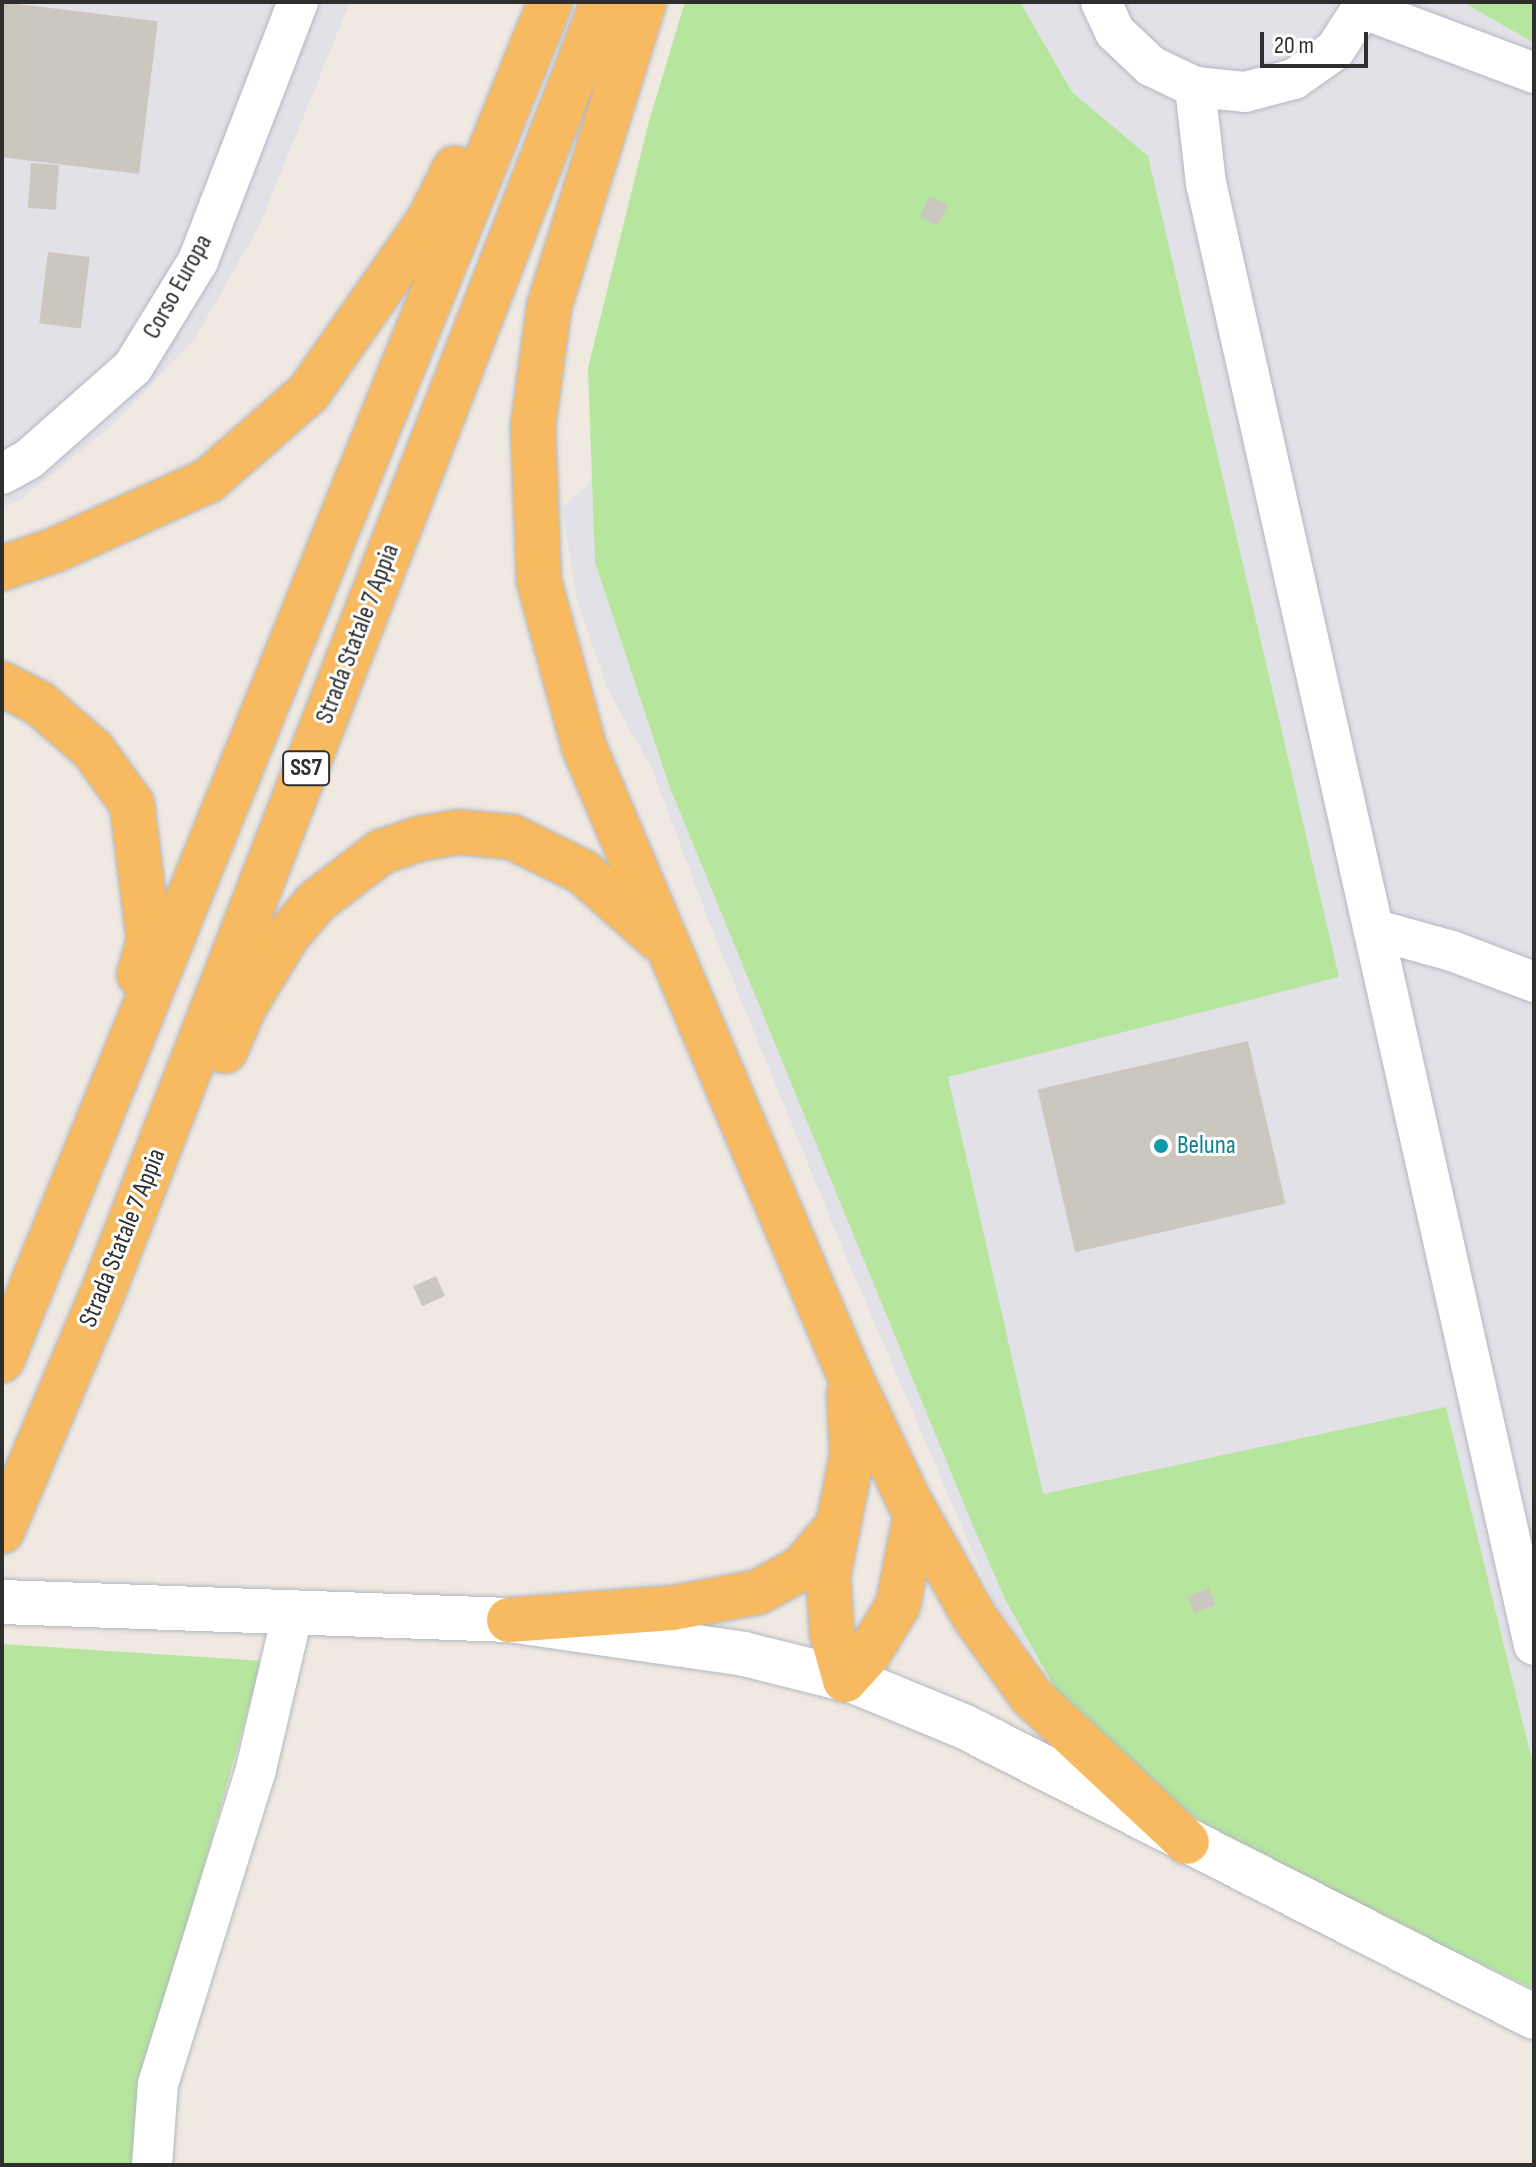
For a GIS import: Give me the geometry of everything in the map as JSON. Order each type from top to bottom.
[{"type":"highway","points":[[2,568],[55,550],[209,480],[309,392],[429,220],[539,2]]},
{"type":"highway","name":"SS7","points":[[2,1360],[550,2]]},
{"type":"highway","name":"Strada Statale 7 Appia","points":[[2,1531],[105,1287],[603,2]]},
{"type":"highway","points":[[644,2],[549,307],[533,427],[539,581],[584,747],[664,945],[848,1372],[916,1513],[975,1618],[1032,1697],[1187,1842]]},
{"type":"highway","points":[[2,684],[39,703],[93,750],[132,804],[149,940],[125,1025],[62,1183],[23,1306]]},
{"type":"highway","points":[[105,1287],[148,1230],[244,1007],[287,936],[317,901],[381,852],[459,832],[512,837],[583,872],[664,945]]},
{"type":"highway","points":[[845,1680],[830,1605],[835,1529],[852,1456],[848,1372]]},
{"type":"highway","points":[[845,1680],[869,1653],[898,1605],[916,1513]]},
{"type":"highway","points":[[509,1620],[673,1608],[758,1592],[802,1568],[835,1529]]},
{"type":"main road","points":[[2,1602],[509,1620],[744,1654],[845,1680],[963,1726],[1534,2017]]},
{"type":"street","name":"Corso Europa","points":[[2,474],[29,459],[133,367],[198,261],[298,2]]},
{"type":"street","points":[[1101,2],[1115,32],[1151,66],[1195,87],[1245,92],[1294,79],[1335,50],[1365,6],[1534,73]]},
{"type":"street","points":[[1195,87],[1206,183],[1534,1645]]},
{"type":"street","points":[[1373,929],[1534,982]]},
{"type":"street","points":[[152,2165],[158,2084],[256,1769],[293,1611]]},
{"type":"shaded area","points":[[2,2],[350,2],[260,224],[196,337],[114,424],[21,499],[2,507]]},
{"type":"shaded area","points":[[774,2],[1534,2],[1534,1982],[1047,1671],[995,1604],[842,1247],[709,922],[652,769],[608,690],[577,600],[562,508],[588,484],[613,442]]},
{"type":"green space","points":[[685,2],[1020,2],[1072,92],[1148,156],[1339,977],[948,1077],[1043,1494],[1446,1407],[1534,1769],[1534,1989],[1244,1851],[1138,1778],[1056,1690],[1006,1601],[973,1526],[670,788],[595,562],[588,368],[649,121]]},
{"type":"green space","points":[[1463,2],[1534,2],[1534,43]]},
{"type":"green space","points":[[2,1644],[262,1661],[150,2056],[136,2165],[2,2165]]},
{"type":"building","points":[[2,2],[158,21],[139,174],[2,157]]},
{"type":"building","points":[[31,163],[59,165],[56,210],[28,208]]},
{"type":"building","points":[[930,196],[948,205],[937,226],[920,216]]},
{"type":"building","points":[[48,252],[90,257],[81,329],[39,323]]},
{"type":"building","name":"Beluna","points":[[1248,1041],[1286,1204],[1075,1252],[1038,1090]]},
{"type":"building","points":[[436,1276],[445,1296],[422,1306],[413,1286]]},
{"type":"building","points":[[1209,1588],[1216,1605],[1194,1613],[1188,1597]]},
{"type":"place","name":"Beluna","points":[[1161,1146]]}]
